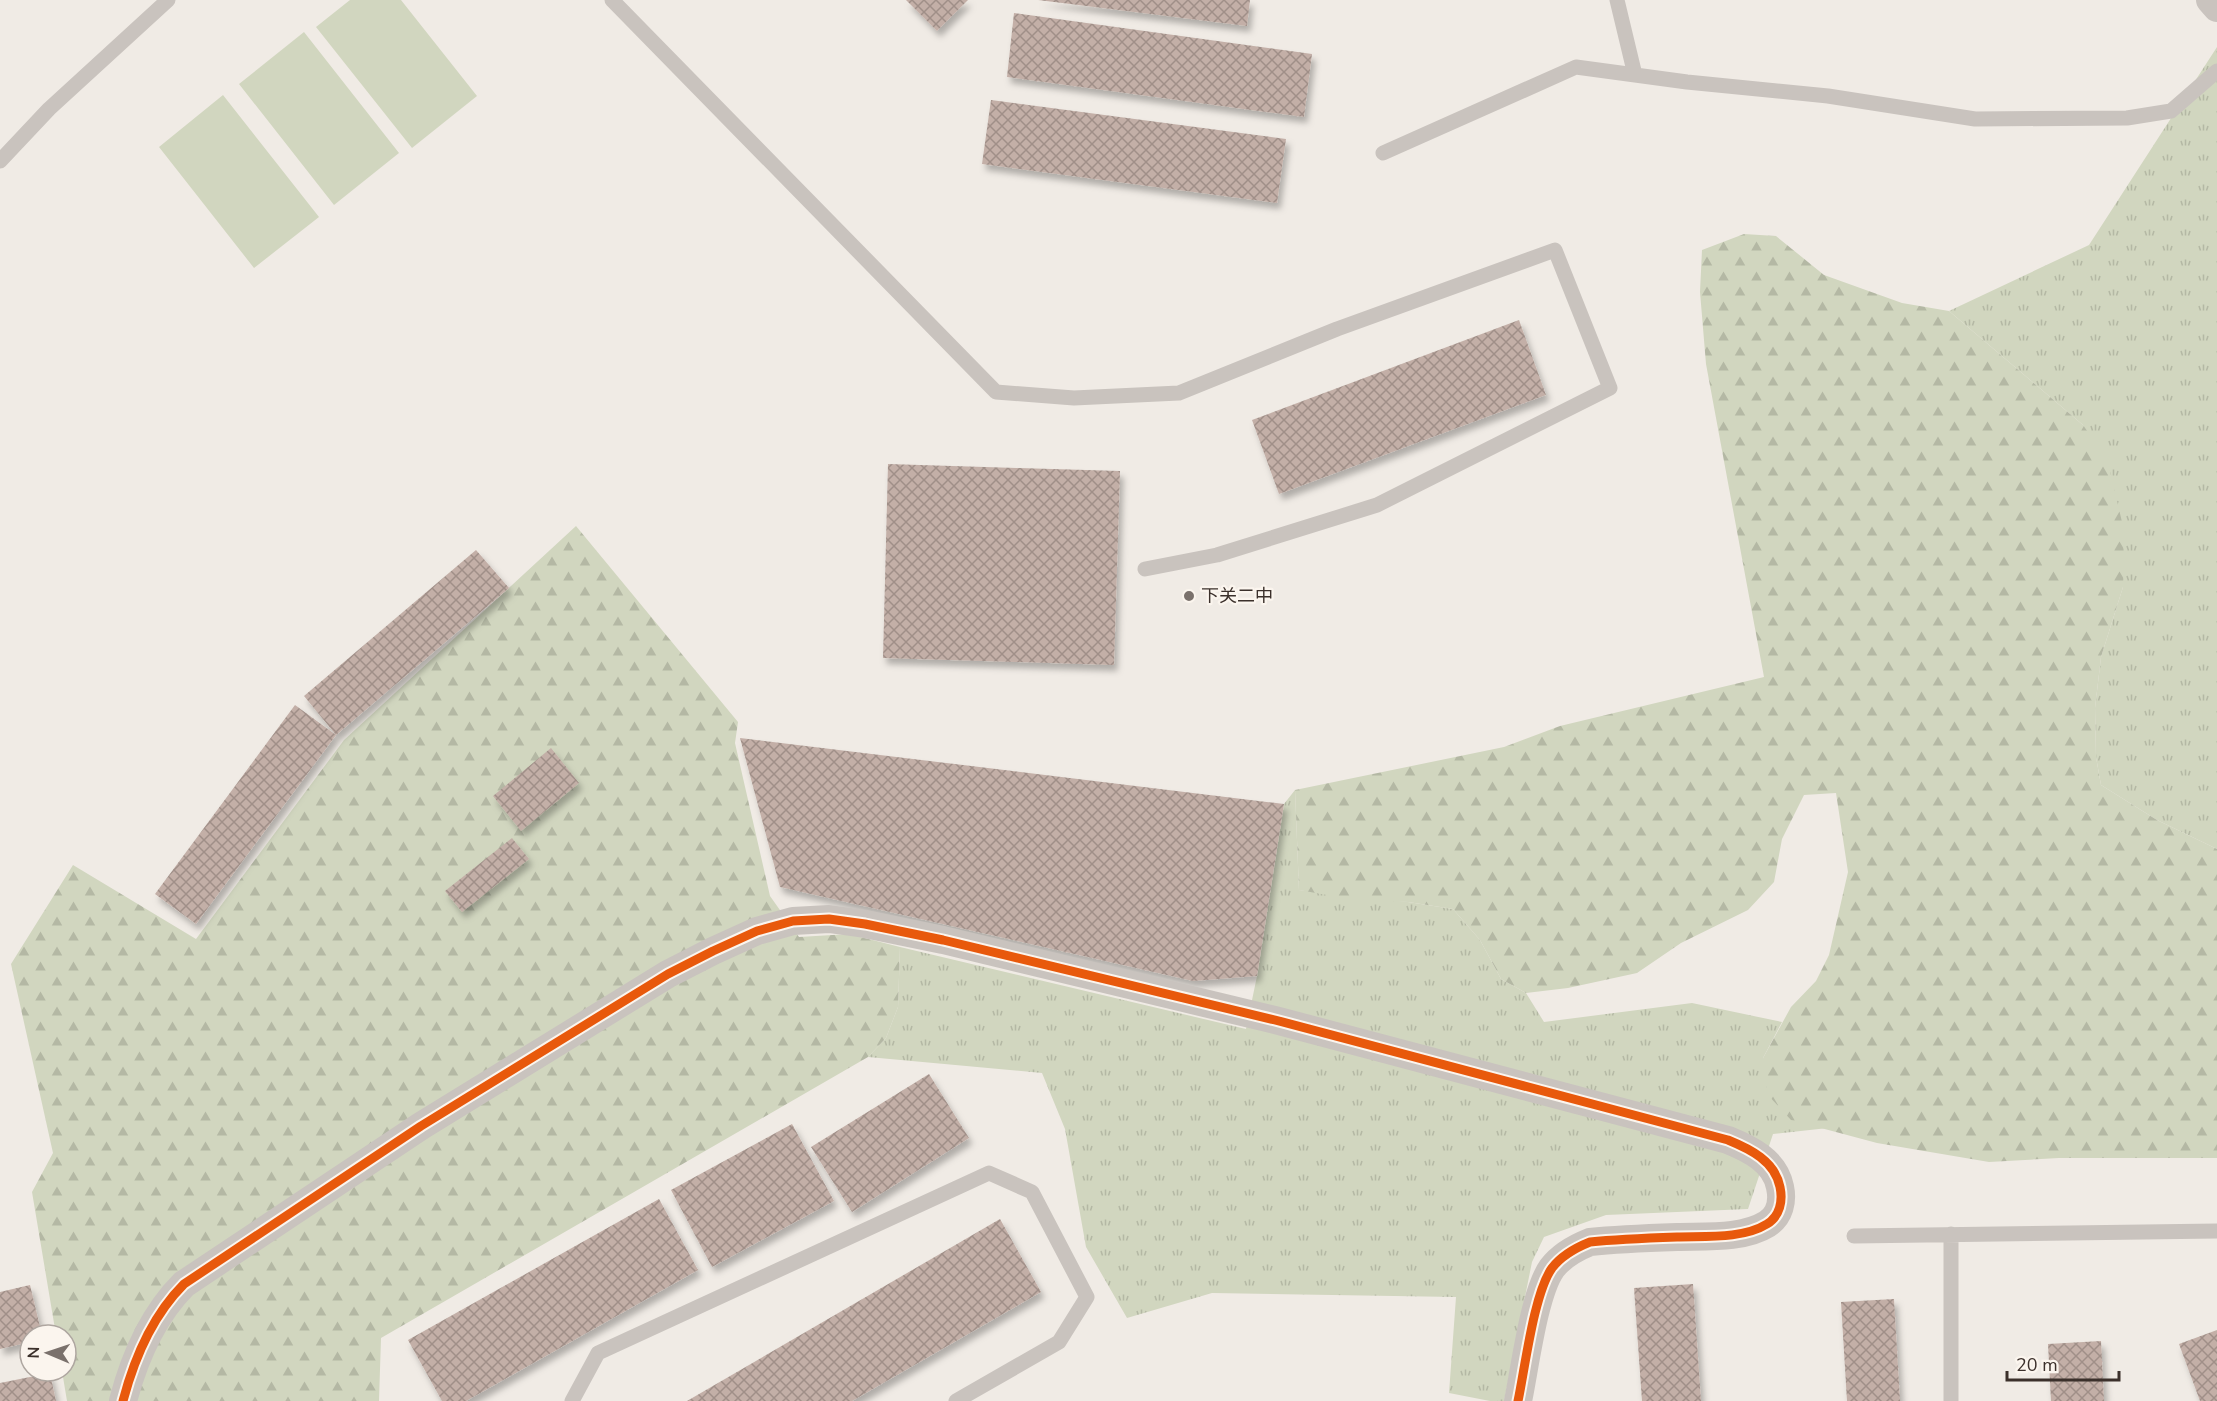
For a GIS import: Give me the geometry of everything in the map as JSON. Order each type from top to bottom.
[{"type":"street","points":[[2210,0],[2217,8]]},
{"type":"street","points":[[123,1401],[127,1384],[159,1314],[169,1299],[184,1284],[422,1126],[668,975],[758,931],[793,921],[829,919],[943,940],[1275,1020],[1728,1140],[1745,1147],[1766,1161],[1777,1178],[1781,1191],[1779,1210],[1766,1225],[1734,1234],[1590,1242],[1558,1261],[1546,1278],[1538,1302],[1518,1401]]},
{"type":"lane","points":[[0,161],[49,109],[168,0]]},
{"type":"lane","points":[[612,0],[996,392],[1074,398],[1179,393],[1337,329],[1555,250],[1610,388],[1377,505],[1216,555],[1145,569]]},
{"type":"lane","points":[[1617,0],[1635,75]]},
{"type":"lane","points":[[1383,153],[1576,67],[1828,96],[1975,119],[2127,118],[2170,111],[2217,71]]},
{"type":"lane","points":[[572,1401],[598,1353],[989,1173],[1032,1192],[1087,1297],[1059,1342],[956,1401]]},
{"type":"lane","points":[[1854,1236],[2217,1231]]},
{"type":"lane","points":[[1951,1234],[1951,1401]]},
{"type":"green space","points":[[350,0],[401,0],[477,96],[412,148],[316,27]]},
{"type":"green space","points":[[304,32],[399,153],[334,205],[239,84]]},
{"type":"green space","points":[[2217,47],[2217,849],[2157,820],[2101,785],[2096,757],[2095,708],[2101,657],[2123,587],[2083,425],[1949,311],[2089,245]]},
{"type":"green space","points":[[223,95],[319,217],[254,268],[159,147]]},
{"type":"green space","points":[[1744,234],[1776,236],[1824,275],[1902,303],[1949,311],[2083,425],[2109,467],[2122,522],[2123,587],[2101,657],[2095,708],[2096,757],[2101,785],[2157,820],[2217,849],[2217,1158],[2059,1158],[1989,1162],[1877,1143],[1791,1120],[1767,1094],[1763,1058],[1791,1007],[1816,981],[1829,955],[1848,872],[1836,793],[1804,795],[1782,839],[1774,882],[1748,910],[1681,943],[1637,973],[1568,988],[1526,993],[1501,979],[1480,940],[1453,909],[1408,902],[1355,900],[1299,890],[1295,790],[1504,747],[1560,726],[1764,677],[1706,364],[1700,292],[1702,250]]},
{"type":"green space","points":[[576,526],[738,722],[735,743],[770,896],[799,937],[849,934],[900,947],[898,1007],[886,1038],[868,1057],[381,1338],[379,1401],[67,1401],[64,1383],[78,1383],[78,1323],[54,1323],[32,1192],[53,1153],[11,964],[73,865],[196,939],[344,740]]},
{"type":"green space","points":[[1295,790],[1299,890],[1453,909],[1480,940],[1501,979],[1526,993],[1544,1022],[1692,1003],[1782,1022],[1763,1058],[1828,1128],[1773,1134],[1748,1209],[1606,1215],[1544,1237],[1532,1262],[1504,1401],[1490,1401],[1449,1393],[1456,1297],[1212,1293],[1127,1318],[1086,1247],[1065,1129],[1042,1073],[868,1057],[886,1038],[898,1007],[900,947],[1246,1029],[1257,976],[1284,804]]},
{"type":"building","points":[[906,0],[968,0],[937,31]]},
{"type":"building","points":[[1038,0],[1250,0],[1247,26]]},
{"type":"building","points":[[1014,13],[1312,54],[1304,117],[1007,77]]},
{"type":"building","points":[[991,100],[1286,139],[1277,203],[982,164]]},
{"type":"building","points":[[1519,320],[1546,395],[1279,494],[1252,420]]},
{"type":"building","points":[[888,464],[1120,471],[1114,665],[883,658]]},
{"type":"building","points":[[476,550],[509,588],[336,735],[304,696]]},
{"type":"building","points":[[295,705],[336,735],[196,924],[155,894]]},
{"type":"building","points":[[740,738],[1284,804],[1257,976],[1193,981],[780,887]]},
{"type":"building","points":[[551,748],[579,783],[521,831],[493,796]]},
{"type":"building","points":[[512,838],[529,859],[462,912],[445,891]]},
{"type":"building","points":[[929,1074],[969,1138],[852,1212],[811,1147]]},
{"type":"building","points":[[792,1124],[834,1201],[712,1267],[671,1190]]},
{"type":"building","points":[[659,1199],[698,1270],[466,1401],[442,1401],[408,1340]]},
{"type":"building","points":[[1000,1219],[1041,1292],[852,1401],[687,1401]]},
{"type":"building","points":[[1693,1284],[1701,1401],[1642,1401],[1634,1288]]},
{"type":"building","points":[[30,1285],[39,1323],[18,1323],[18,1345],[0,1349],[0,1292]]},
{"type":"building","points":[[1894,1299],[1900,1401],[1847,1401],[1841,1302]]},
{"type":"building","points":[[2217,1330],[2217,1401],[2200,1401],[2179,1344]]},
{"type":"building","points":[[2101,1341],[2104,1401],[2051,1401],[2048,1344]]},
{"type":"building","points":[[18,1379],[18,1383],[52,1383],[56,1401],[0,1401],[0,1383]]},
{"type":"cycle path","points":[[123,1401],[146,1338],[163,1309],[184,1284],[421,1126],[668,974],[757,931],[793,921],[829,919],[943,940],[1275,1020],[1728,1140],[1745,1147],[1767,1163],[1777,1178],[1781,1203],[1775,1217],[1757,1229],[1724,1236],[1590,1242],[1560,1259],[1552,1268],[1540,1295],[1518,1401]]},
{"type":"place","name":"下关二中","points":[[1189,596]]}]
